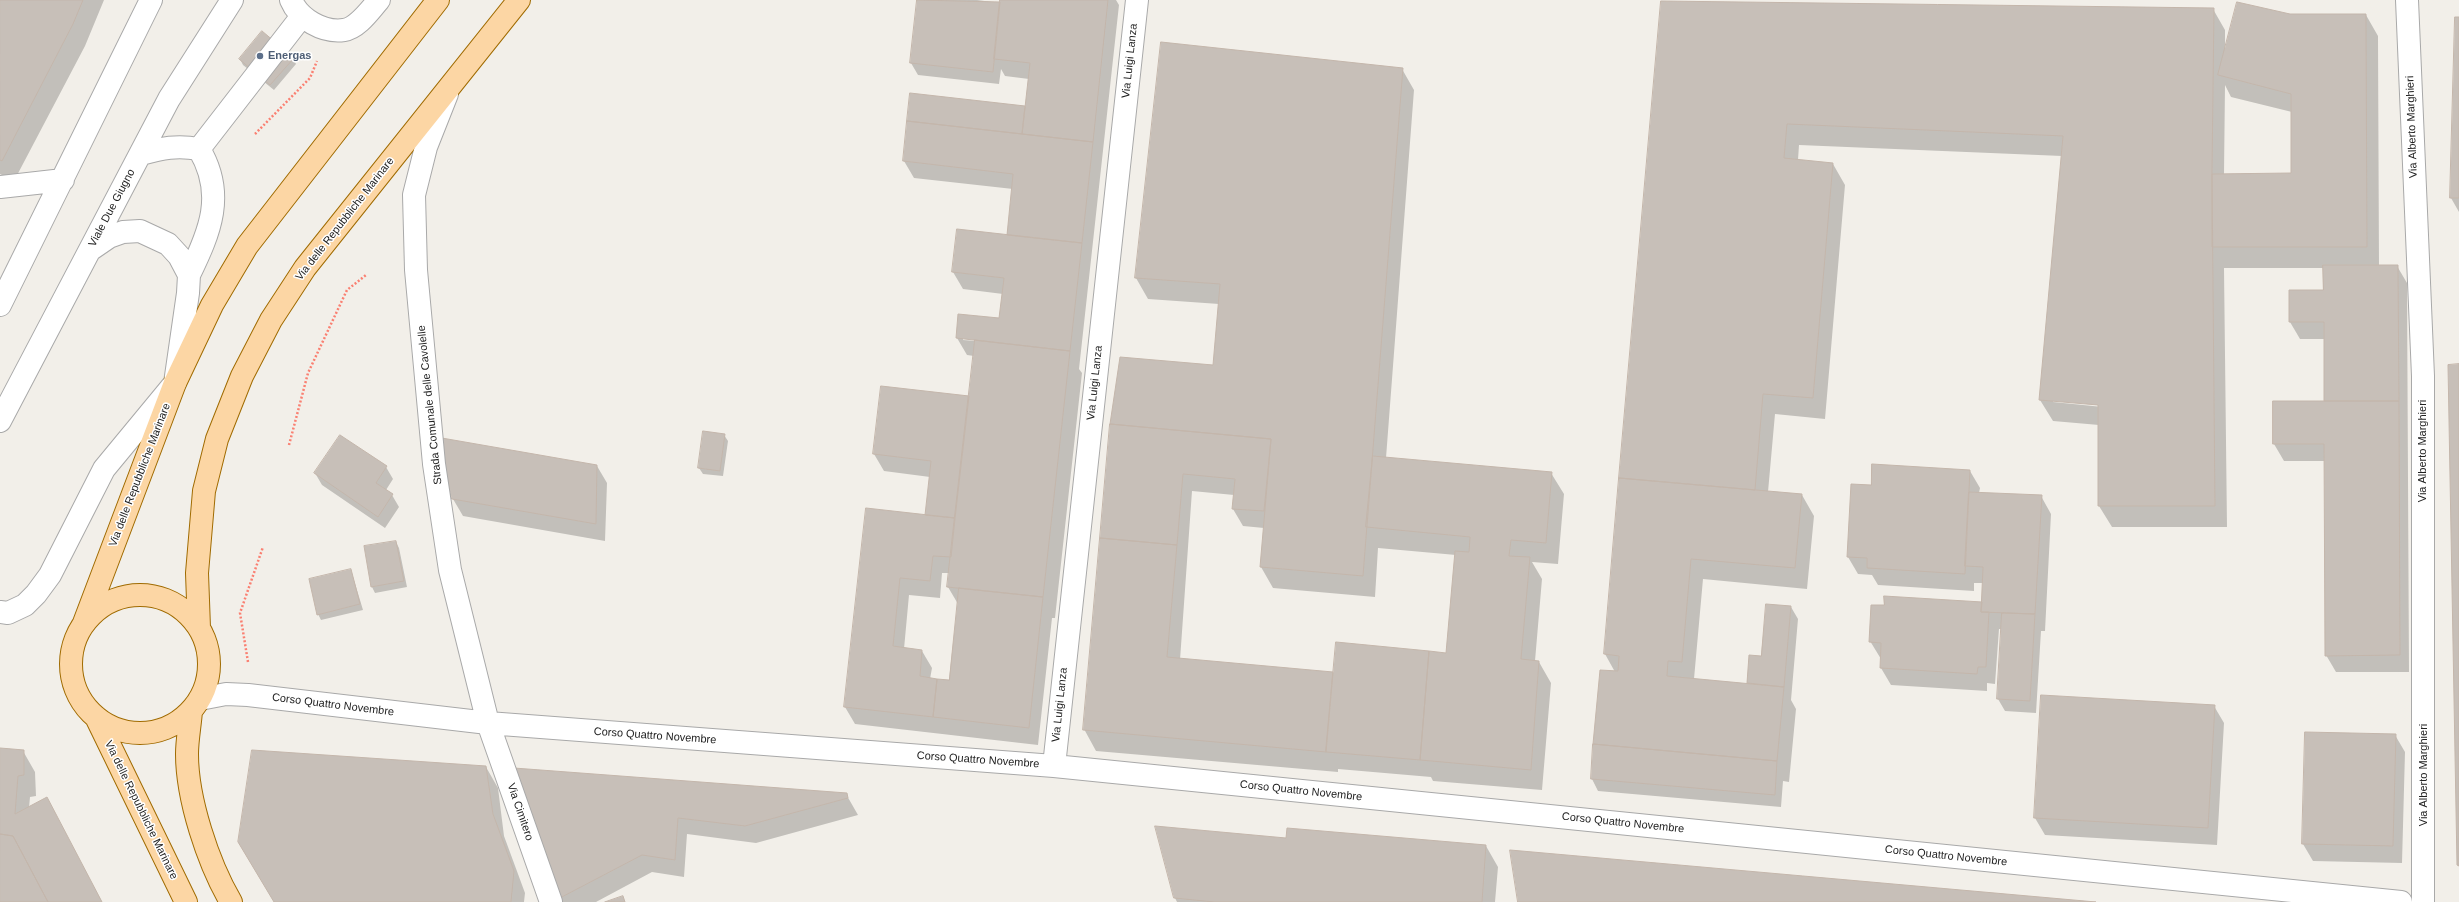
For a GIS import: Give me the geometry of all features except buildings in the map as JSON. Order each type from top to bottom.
[{"type":"main road","name":"Via delle Repubbliche Marinare","points":[[84,622],[175,383],[212,305],[247,246],[438,0]]},
{"type":"main road","name":"Via delle Repubbliche Marinare","points":[[199,628],[197,573],[204,491],[217,439],[242,376],[271,320],[305,268],[518,0]]},
{"type":"main road","points":[[196,705],[180,721],[167,728],[138,733],[108,726],[86,707],[72,680],[72,650],[84,622],[94,612],[121,598],[150,596],[178,607],[199,628],[205,641],[209,671],[206,685],[196,705],[187,754],[192,792],[203,836],[231,902]]},
{"type":"main road","name":"Via delle Repubbliche Marinare","points":[[96,717],[186,902]]},
{"type":"street","points":[[0,305],[63,180],[150,0]]},
{"type":"street","name":"Viale Due Giugno","points":[[0,421],[169,99],[232,0]]},
{"type":"street","points":[[199,149],[296,8],[327,29],[344,30],[356,24],[379,0]]},
{"type":"street","name":"Via Luigi Lanza","points":[[1054,766],[1137,0]]},
{"type":"street","name":"Via Alberto Marghieri","points":[[2407,0],[2423,376],[2423,902]]},
{"type":"street","name":"Strada Comunale delle Cavolelle","points":[[450,87],[426,146],[414,195],[415,252],[434,464],[449,562],[488,723]]},
{"type":"street","points":[[0,612],[8,613],[14,610],[25,604],[36,594],[50,575],[104,469],[175,383],[188,293],[189,275],[211,224],[213,206],[209,166],[199,149],[183,146],[166,147],[141,154]]},
{"type":"street","points":[[0,187],[63,180]]},
{"type":"street","points":[[90,250],[109,237],[123,232],[140,231],[168,244],[179,256],[189,275]]},
{"type":"street","name":"Corso Quattro Novembre","points":[[196,705],[226,694],[248,695],[488,723],[1054,766],[2402,902]]},
{"type":"street","name":"Via Cimitero","points":[[488,723],[551,902]]},
{"type":"path","points":[[251,138],[310,78],[317,60],[312,55]]},
{"type":"path","points":[[289,445],[308,373],[347,290],[366,275]]},
{"type":"path","points":[[249,668],[240,613],[263,547]]},
{"type":"place","name":"Energas","points":[[260,56]]}]
